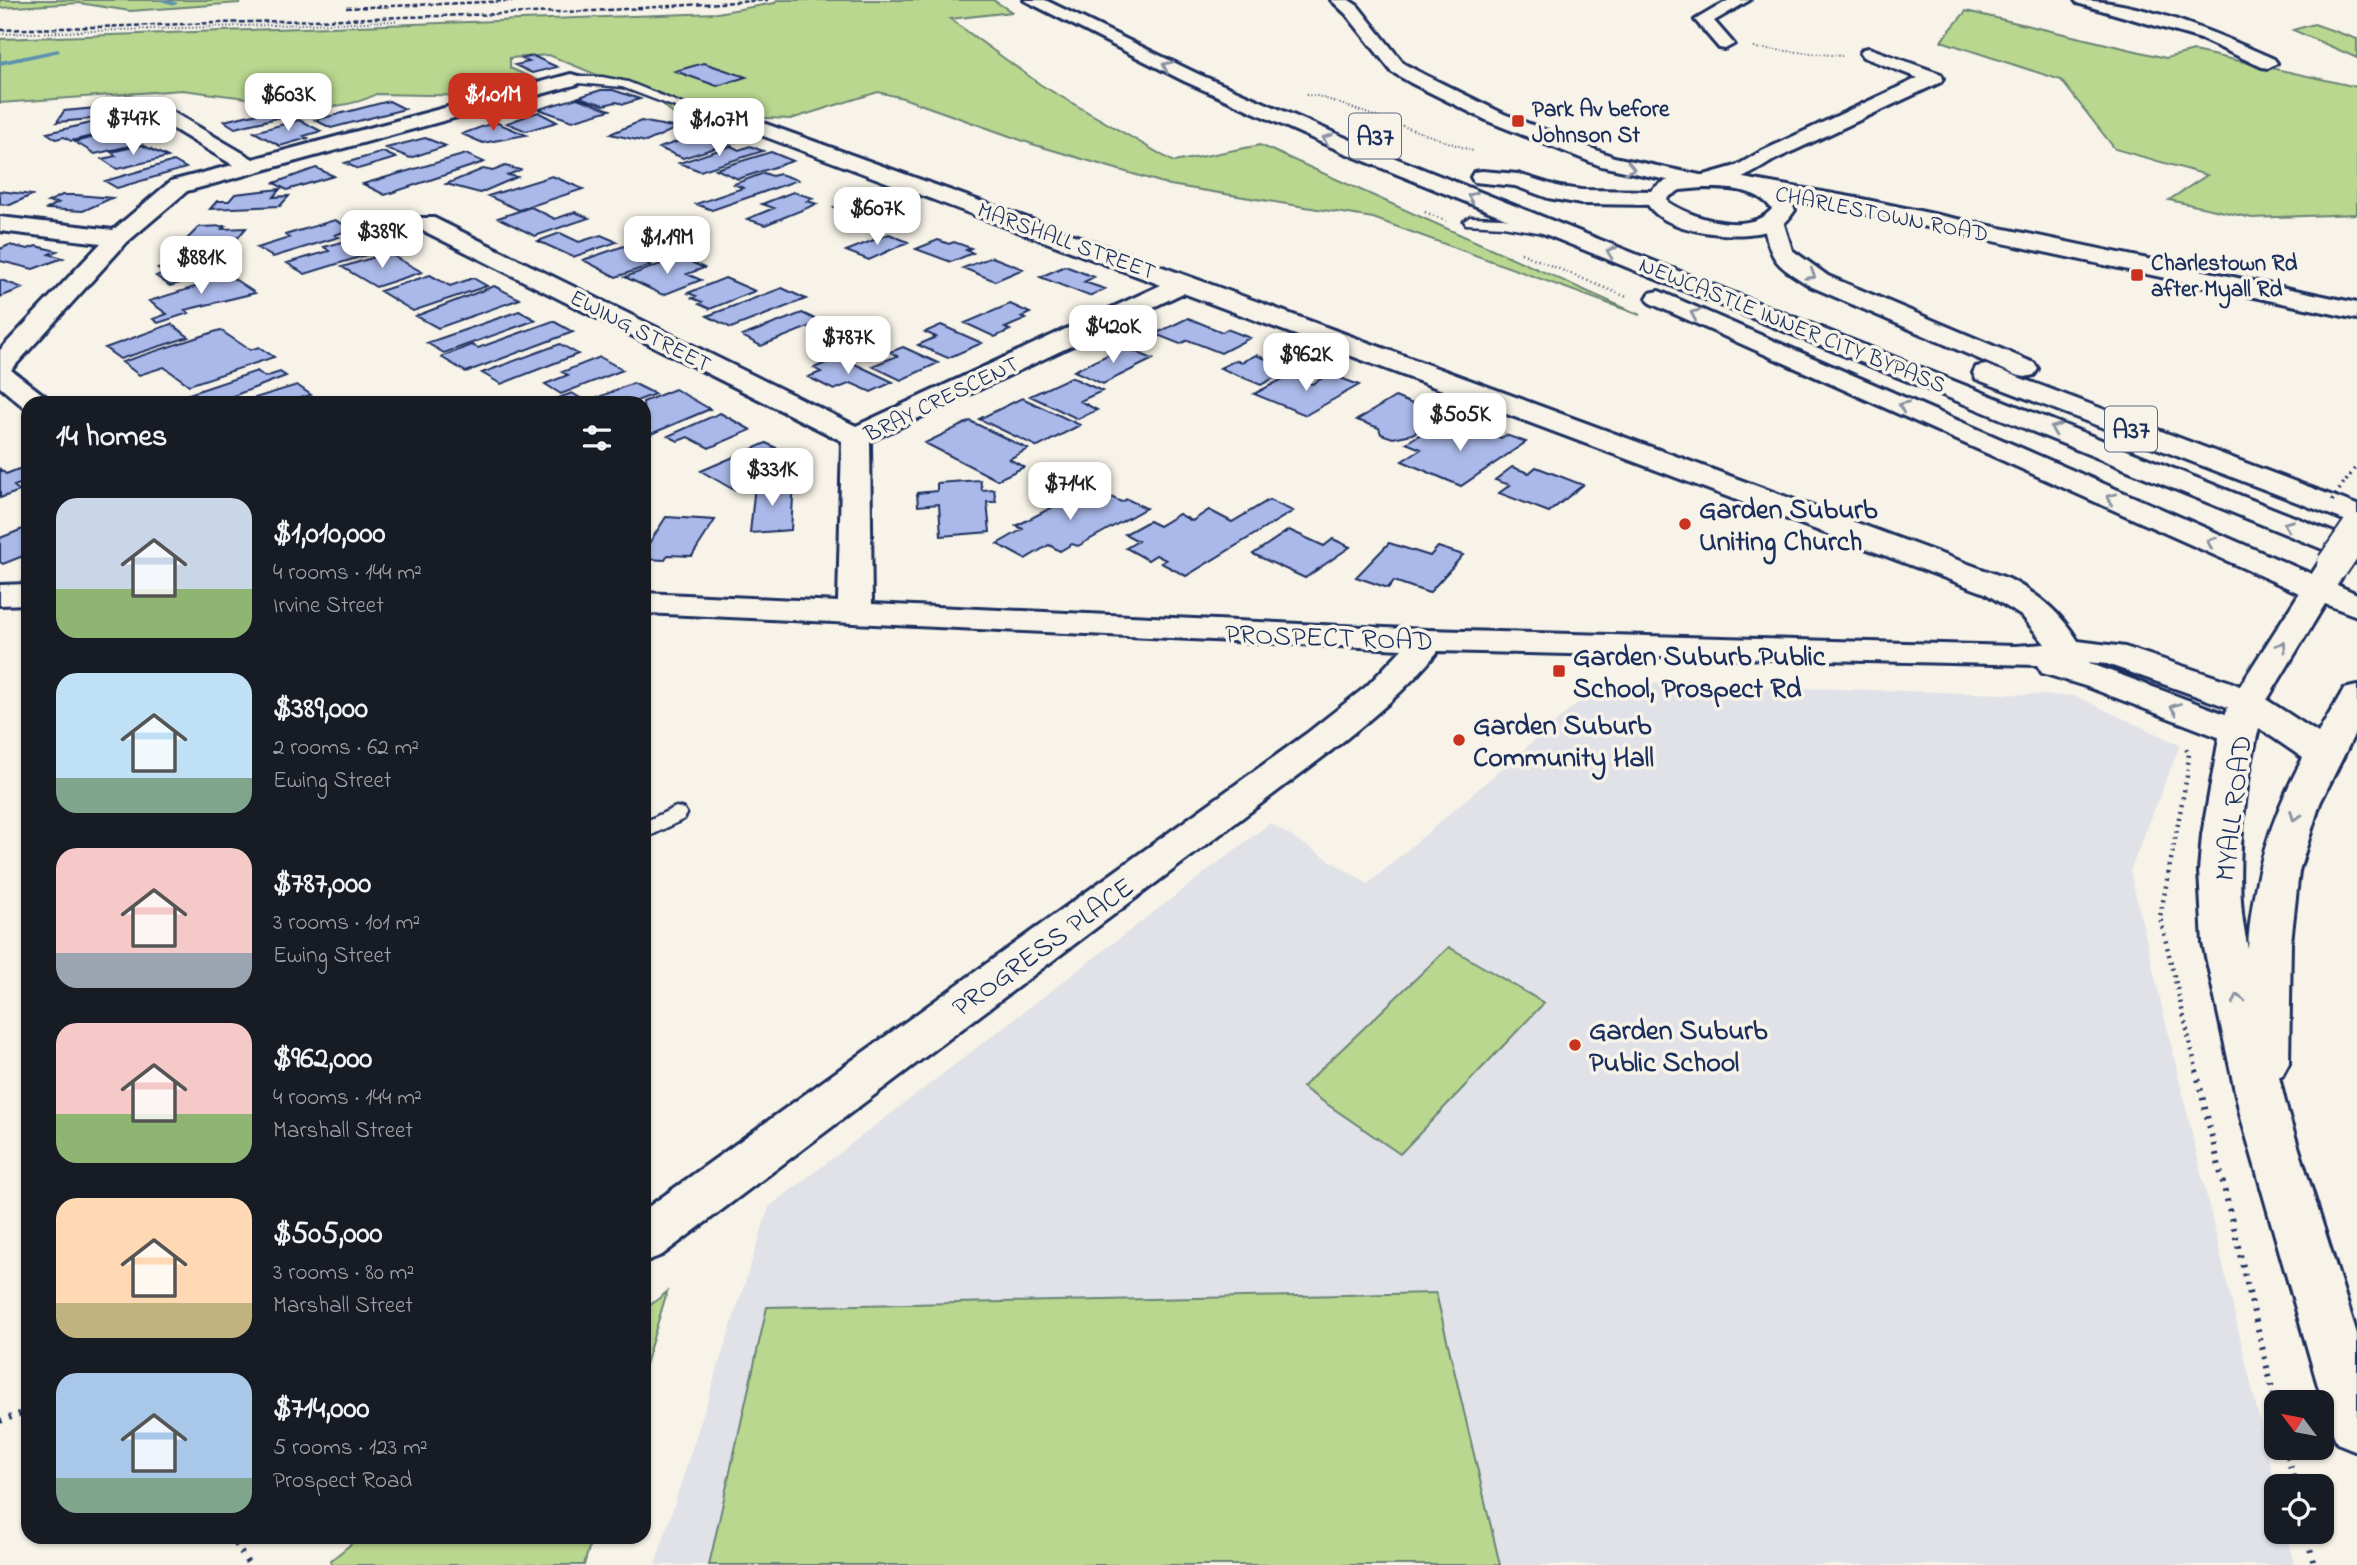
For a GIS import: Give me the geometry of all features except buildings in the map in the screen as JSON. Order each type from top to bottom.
[{"type":"main road","name":"A37","points":[[1032,0],[1228,96]]},
{"type":"main road","name":"A37","points":[[1068,0],[1248,87],[1381,138]]},
{"type":"main road","points":[[1339,0],[1352,10],[1398,68],[1497,118],[1559,156],[1656,197]]},
{"type":"main road","points":[[1725,44],[1703,20],[1742,0]]},
{"type":"main road","points":[[2084,0],[2207,35],[2268,63]]},
{"type":"main road","points":[[1497,118],[1615,164],[1704,181],[1758,163],[1934,78],[1872,54]]},
{"type":"main road","points":[[0,366],[118,238],[179,186],[571,80]]},
{"type":"main road","points":[[1228,96],[1224,105],[1287,139],[1382,183]]},
{"type":"main road","name":"NEWCASTLE INNER CITY BYPASS","points":[[1228,96],[1370,157],[1552,242],[1983,400],[2336,569]]},
{"type":"main road","points":[[164,115],[251,167]]},
{"type":"main road","name":"MARSHALL STREET","points":[[752,125],[1997,586],[2026,600],[2045,617],[2069,661]]},
{"type":"main road","points":[[1752,188],[1758,163]]},
{"type":"main road","name":"NEWCASTLE INNER CITY BYPASS","points":[[1656,197],[1593,198],[1556,193],[1518,180],[1475,175],[1688,258]]},
{"type":"main road","name":"CHARLESTOWN ROAD","points":[[2009,239],[1867,218],[1790,221],[1737,228],[1704,225],[1670,214],[1658,205],[1656,197],[1668,187],[1704,181],[1845,203],[2357,311]]},
{"type":"main road","name":"CHARLESTOWN ROAD","points":[[1752,188],[1781,204],[1790,221]]},
{"type":"main road","points":[[1445,210],[1471,221],[1552,242]]},
{"type":"main road","points":[[1790,221],[1778,246],[1786,259],[1836,290],[2351,493]]},
{"type":"main road","name":"EWING STREET","points":[[426,223],[856,438]]},
{"type":"main road","points":[[0,224],[118,238]]},
{"type":"main road","name":"BRAY CRESCENT","points":[[855,613],[856,438],[1184,283]]},
{"type":"main road","points":[[1634,287],[2336,569],[2357,590]]},
{"type":"main road","name":"NEWCASTLE INNER CITY BYPASS","points":[[1837,315],[2357,516]]},
{"type":"main road","points":[[0,374],[27,396]]},
{"type":"main road","name":"MYALL ROAD","points":[[2357,530],[2336,569],[2243,717],[2222,835],[2222,912],[2225,943],[2264,1114],[2357,1424]]},
{"type":"main road","points":[[2336,569],[2357,606]]},
{"type":"main road","points":[[0,595],[21,594]]},
{"type":"main road","name":"PROSPECT ROAD","points":[[651,603],[1428,640],[2015,656],[2069,661],[2101,679],[2243,717],[2323,754]]},
{"type":"main road","name":"PROGRESS PLACE","points":[[651,1234],[1319,743],[1380,694],[1401,674],[1428,640]]},
{"type":"main road","name":"MYALL ROAD","points":[[2264,1114],[2275,892],[2291,825],[2323,754],[2357,697]]},
{"type":"lane","points":[[571,80],[602,80],[624,84],[687,108]]},
{"type":"lane","points":[[651,828],[676,814]]},
{"type":"path","points":[[0,34],[396,21]]},
{"type":"path","points":[[1753,48],[1856,57],[1872,54]]},
{"type":"path","points":[[1318,96],[1473,151]]},
{"type":"path","points":[[2351,493],[2357,465]]},
{"type":"path","points":[[0,1421],[21,1414]]},
{"type":"path","points":[[237,1544],[249,1565]]},
{"type":"path","points":[[2309,1544],[2314,1565]]},
{"type":"shaded area","name":"Garden Suburb Public School","points":[[1602,682],[2075,696],[2180,745],[2130,871],[2264,1439],[2264,1460],[2269,1460],[2272,1474],[2264,1474],[2264,1544],[2289,1544],[2294,1565],[655,1565],[769,1207],[1270,823],[1368,884]]},
{"type":"green space","points":[[0,0],[242,0],[239,3],[130,11],[79,3],[0,8]]},
{"type":"green space","points":[[777,0],[993,0],[1012,12],[950,19],[1041,85],[1174,162],[1260,145],[1640,315],[1373,218],[1170,185],[1032,144],[903,98],[878,92],[791,119],[673,114],[660,101],[549,55],[510,58],[510,68],[541,82],[479,96],[376,94],[347,104],[312,107],[182,90],[0,103],[0,39],[717,13],[775,3]]},
{"type":"green space","points":[[1966,11],[2166,58],[2194,51],[2357,87],[2357,214],[2252,218],[2169,200],[2207,175],[2115,149],[2061,80],[1941,41]]},
{"type":"green space","points":[[2314,24],[2357,39],[2357,58],[2293,30]]},
{"type":"green space","points":[[1449,947],[1544,1003],[1400,1154],[1302,1087]]},
{"type":"green space","points":[[667,1292],[651,1345],[651,1305]]},
{"type":"green space","points":[[1436,1293],[1500,1565],[709,1565],[767,1307]]},
{"type":"green space","points":[[351,1544],[590,1544],[584,1565],[332,1565],[330,1561]]},
{"type":"waterway","points":[[160,0],[175,3]]},
{"type":"waterway","points":[[0,63],[58,51]]},
{"type":"railway","points":[[346,8],[532,0]]},
{"type":"railway","points":[[0,30],[593,11],[768,0]]},
{"type":"place","name":"Park Av before Johnson St","points":[[1518,121]]},
{"type":"place","name":"Charlestown Rd after Myall Rd","points":[[2137,275]]},
{"type":"place","name":"Garden Suburb Uniting Church","points":[[1685,524]]},
{"type":"place","name":"Garden Suburb Public School, Prospect Rd","points":[[1559,671]]},
{"type":"place","name":"Garden Suburb Community Hall","points":[[1459,740]]},
{"type":"place","name":"Garden Suburb Public School","points":[[1575,1045]]}]
